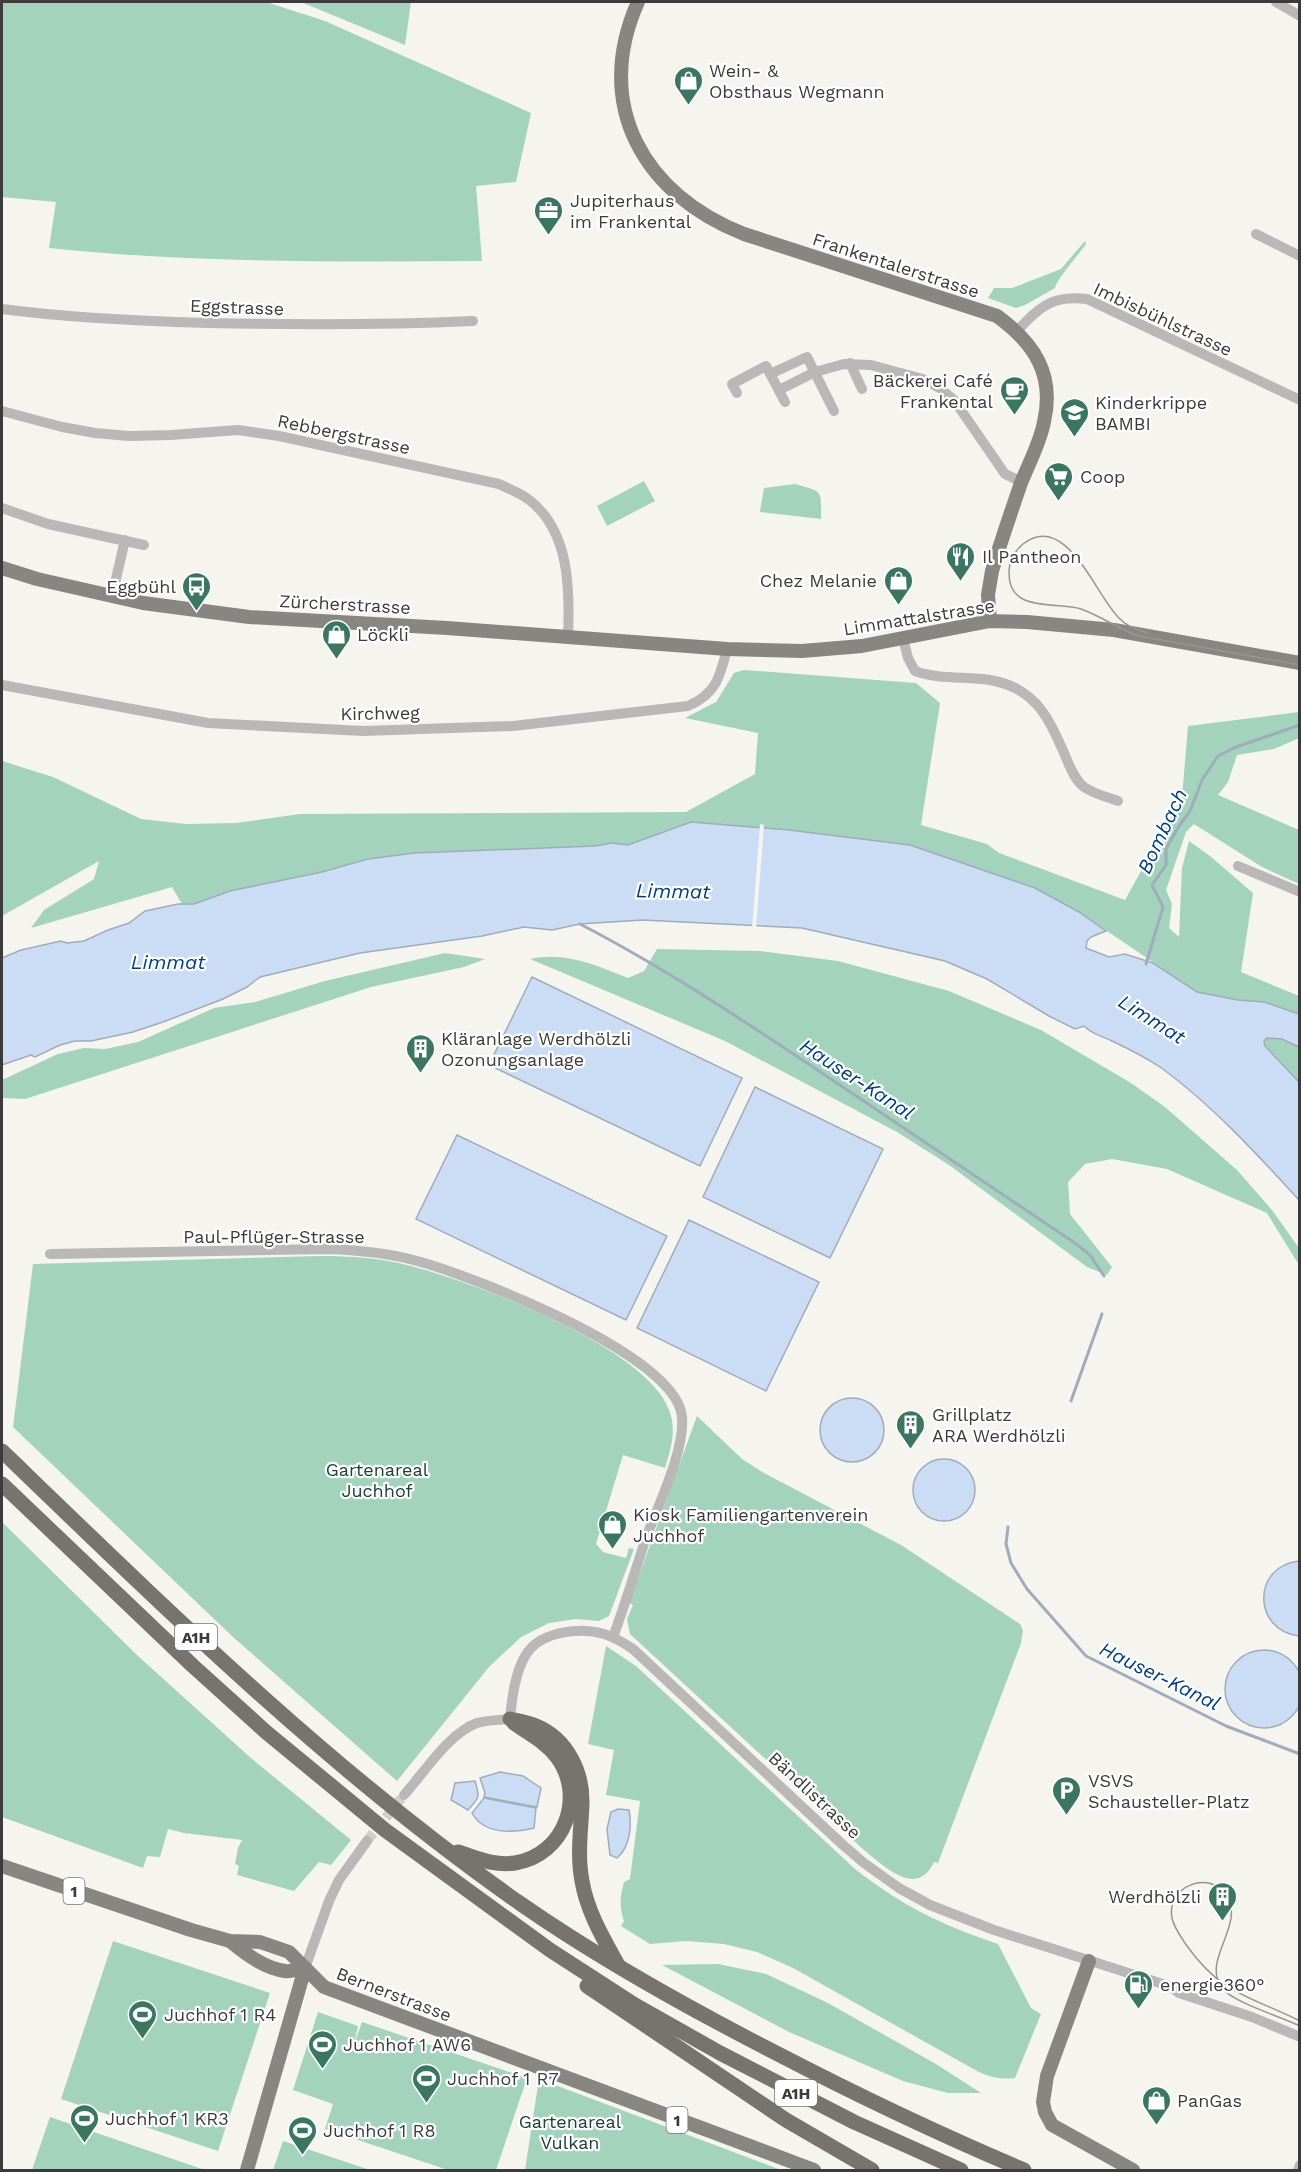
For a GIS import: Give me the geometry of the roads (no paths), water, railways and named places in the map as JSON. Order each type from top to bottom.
[{"type":"highway","name":"A1H","points":[[2,1451],[208,1649],[282,1716],[382,1800],[523,1906],[580,1944],[696,2011],[884,2108],[1024,2170]]},
{"type":"highway","name":"A1H","points":[[2,1484],[193,1666],[266,1732],[399,1841],[412,1858],[585,1979],[789,2089],[854,2122],[961,2170]]},
{"type":"highway","points":[[443,1847],[488,1862],[516,1863],[528,1860],[545,1850],[556,1840],[565,1825],[572,1794],[565,1769],[549,1747],[510,1719]]},
{"type":"highway","points":[[510,1719],[543,1730],[560,1743],[573,1760],[579,1774],[581,1791],[578,1847],[585,1898],[619,1967]]},
{"type":"highway","points":[[585,1979],[786,2120],[872,2170]]},
{"type":"main road","name":"Frankentalerstrasse","points":[[638,2],[631,16],[623,53],[622,87],[626,112],[642,156],[681,200],[717,223],[744,234],[997,316],[1017,331],[1032,349],[1042,367],[1046,388],[1044,422],[992,570],[988,595],[990,621]]},
{"type":"main road","name":"Zürcherstrasse","points":[[2,568],[38,579],[165,607],[231,615],[573,637]]},
{"type":"main road","name":"Limmattalstrasse","points":[[573,637],[727,649],[832,650],[990,621],[1068,624],[1114,630],[1299,663]]},
{"type":"main road","name":"Bernerstrasse","points":[[2,1866],[191,1930],[230,1941],[260,1942],[283,1949],[289,1952],[324,1987],[814,2170]]},
{"type":"main road","name":"Bernerstrasse","points":[[230,1941],[255,1960],[286,1972],[305,1968]]},
{"type":"main road","points":[[1089,1961],[1047,2076],[1043,2096],[1045,2112],[1052,2125],[1133,2170]]},
{"type":"main road","points":[[247,2170],[305,1968]]},
{"type":"street","points":[[1276,2],[1299,16]]},
{"type":"street","points":[[1256,234],[1299,256]]},
{"type":"street","name":"Imbisbühlstrasse","points":[[1017,331],[1046,303],[1064,298],[1087,299],[1299,400]]},
{"type":"street","name":"Eggstrasse","points":[[2,309],[98,320],[311,326],[473,321]]},
{"type":"street","points":[[770,374],[807,357],[834,411]]},
{"type":"street","points":[[779,390],[815,372],[850,363],[895,370],[923,379],[941,389],[954,400],[1005,474],[1022,482]]},
{"type":"street","points":[[850,363],[862,389]]},
{"type":"street","points":[[737,393],[732,384],[766,366],[785,402]]},
{"type":"street","name":"Rebbergstrasse","points":[[2,411],[95,433],[129,436],[238,430],[279,436],[499,484],[527,498],[552,525],[566,570],[573,637]]},
{"type":"street","points":[[2,508],[48,524],[144,545]]},
{"type":"street","points":[[112,596],[125,540]]},
{"type":"street","points":[[903,638],[908,658],[915,671],[933,676],[978,678],[1003,682],[1023,692],[1038,705],[1050,722],[1079,782],[1100,795],[1118,801]]},
{"type":"street","name":"Kirchweg","points":[[2,685],[208,723],[363,732],[513,726],[688,706],[709,695],[715,686],[727,649]]},
{"type":"street","points":[[1238,866],[1299,892]]},
{"type":"street","name":"Paul-Pflüger-Strasse","points":[[50,1254],[327,1249],[357,1250],[394,1256],[419,1261],[464,1276],[524,1300],[611,1344],[636,1360],[662,1382],[680,1404],[683,1427],[674,1462],[613,1637]]},
{"type":"street","name":"Bändlistrasse","points":[[510,1719],[520,1668],[527,1653],[539,1642],[567,1632],[603,1633],[613,1637],[633,1649],[658,1671],[857,1857],[899,1888],[962,1919],[1169,1986],[1179,1994],[1252,2017],[1299,2037]]},
{"type":"street","points":[[404,1795],[460,1732],[486,1721],[510,1719]]},
{"type":"street","points":[[305,1968],[339,1880],[367,1841]]},
{"type":"street","points":[[1299,2165],[1299,2170]]},
{"type":"water","name":"Limmat","points":[[691,822],[789,830],[910,845],[1035,888],[1079,912],[1106,931],[1091,937],[1087,941],[1086,948],[1109,957],[1125,954],[1153,963],[1197,992],[1238,1000],[1264,1002],[1299,1014],[1299,1047],[1282,1039],[1267,1038],[1264,1041],[1265,1046],[1299,1082],[1299,1200],[1215,1113],[1179,1081],[1143,1056],[1084,1026],[1075,1029],[987,979],[945,961],[802,928],[642,920],[580,924],[552,930],[524,927],[482,936],[360,953],[260,977],[247,987],[223,999],[133,1032],[91,1041],[75,1041],[60,1045],[35,1057],[31,1055],[2,1065],[2,958],[21,950],[61,941],[67,943],[84,941],[129,923],[145,911],[178,904],[194,904],[230,891],[322,872],[368,859],[415,853],[595,846],[612,843],[628,845]]},
{"type":"water","points":[[532,977],[742,1078],[700,1166],[489,1065]]},
{"type":"water","points":[[755,1087],[883,1149],[830,1258],[703,1197]]},
{"type":"water","points":[[457,1135],[667,1236],[626,1320],[416,1219]]},
{"type":"water","points":[[689,1220],[819,1282],[766,1391],[637,1328]]},
{"type":"water","points":[[852,1398],[870,1404],[878,1412],[884,1430],[878,1448],[870,1456],[852,1462],[834,1456],[826,1448],[820,1430],[826,1412],[834,1404]]},
{"type":"water","points":[[944,1459],[961,1464],[966,1468],[970,1473],[975,1490],[970,1507],[966,1512],[961,1516],[944,1521],[927,1516],[922,1512],[918,1507],[913,1490],[918,1473],[922,1468],[927,1464]]},
{"type":"water","points":[[1300,1561],[1299,1636],[1284,1631],[1273,1622],[1266,1611],[1264,1598],[1266,1585],[1273,1574],[1284,1565]]},
{"type":"water","points":[[1264,1650],[1279,1653],[1296,1667],[1303,1689],[1300,1704],[1286,1721],[1264,1728],[1249,1725],[1232,1711],[1225,1689],[1228,1674],[1242,1657]]},
{"type":"water","points":[[500,1772],[523,1776],[541,1788],[537,1807],[484,1797],[485,1793],[480,1778]]},
{"type":"water","points":[[475,1781],[478,1797],[468,1810],[451,1800],[455,1783]]},
{"type":"water","points":[[484,1798],[536,1808],[534,1828],[500,1831],[484,1825],[472,1813]]},
{"type":"water","points":[[618,1809],[629,1810],[630,1823],[625,1848],[617,1858],[610,1855],[607,1829],[611,1812]]},
{"type":"waterway","name":"Bombach","points":[[1146,964],[1163,907],[1152,885],[1166,865],[1166,849],[1190,811],[1202,780],[1218,756],[1236,747],[1300,725]]},
{"type":"waterway","name":"Hauser-Kanal","points":[[580,924],[701,994],[883,1114],[1075,1243],[1090,1255],[1104,1276]]},
{"type":"waterway","name":"Hauser-Kanal","points":[[1071,1401],[1102,1314]]},
{"type":"waterway","name":"Hauser-Kanal","points":[[1008,1527],[1006,1544],[1011,1563],[1027,1589],[1086,1656],[1226,1726],[1300,1754]]},
{"type":"tunnel","points":[[367,1841],[404,1795]]},
{"type":"tram line","points":[[1147,633],[1128,625],[1119,618],[1078,560],[1066,547],[1053,538],[1039,537],[1023,544],[1017,550],[1009,568],[1011,585],[1016,594],[1025,600],[1081,609],[1139,636],[1300,665]]},
{"type":"tram line","points":[[1300,2021],[1225,1985],[1212,1975],[1200,1962],[1180,1936],[1172,1918],[1172,1907],[1182,1890],[1191,1885],[1210,1884],[1220,1888],[1227,1896],[1231,1907],[1231,1919],[1216,1966],[1217,1977],[1222,1988],[1246,2004],[1300,2026]]},
{"type":"place","name":"Wein- & Obsthaus Wegmann","points":[[688,106]]},
{"type":"place","name":"Jupiterhaus im Frankental","points":[[549,236]]},
{"type":"place","name":"Bäckerei Café Frankental","points":[[1014,416]]},
{"type":"place","name":"Kinderkrippe BAMBI","points":[[1074,438]]},
{"type":"place","name":"Coop","points":[[1059,502]]},
{"type":"place","name":"Il Pantheon","points":[[961,582]]},
{"type":"place","name":"Chez Melanie","points":[[898,606]]},
{"type":"place","name":"Eggbühl","points":[[197,612]]},
{"type":"place","name":"Löckli","points":[[336,660]]},
{"type":"place","name":"Kläranlage Werdhölzli Ozonungsanlage","points":[[420,1074]]},
{"type":"place","name":"Grillplatz ARA Werdhölzli","points":[[911,1450]]},
{"type":"place","name":"Kiosk Familiengartenverein Juchhof","points":[[612,1550]]},
{"type":"place","name":"VSVS Schausteller-Platz","points":[[1067,1816]]},
{"type":"place","name":"Werdhölzli","points":[[1222,1922]]},
{"type":"place","name":"energie360°","points":[[1139,2010]]},
{"type":"place","name":"Juchhof 1 R4","points":[[143,2040]]},
{"type":"place","name":"Juchhof 1 AW6","points":[[322,2070]]},
{"type":"place","name":"Juchhof 1 R7","points":[[426,2104]]},
{"type":"place","name":"PanGas","points":[[1156,2126]]},
{"type":"place","name":"Juchhof 1 KR3","points":[[84,2144]]},
{"type":"place","name":"Juchhof 1 R8","points":[[302,2156]]},
{"type":"park label","name":"Gartenareal Juchhof","points":[[377,1479]]},
{"type":"park label","name":"Gartenareal Vulkan","points":[[570,2131]]}]
